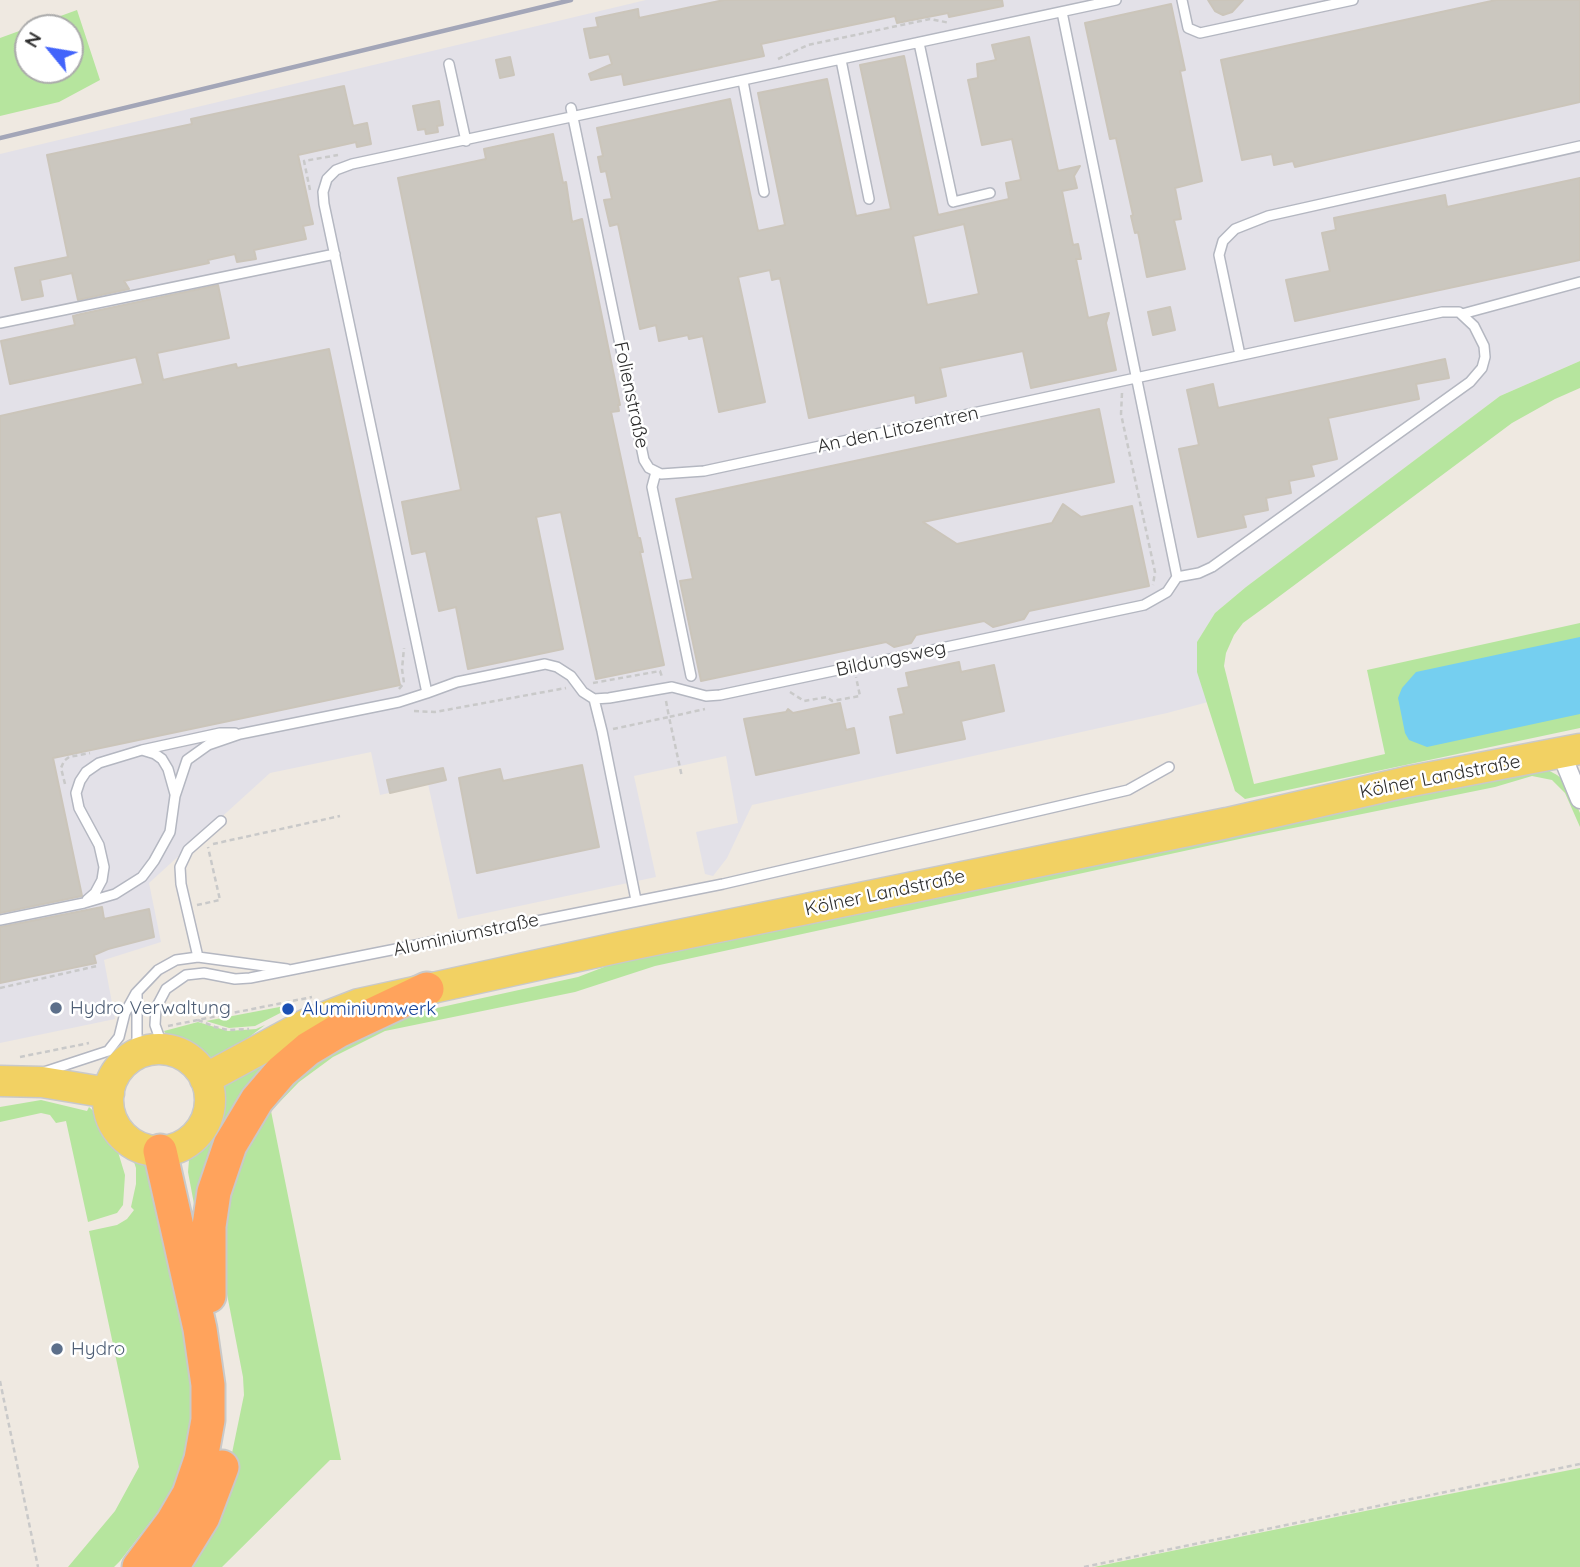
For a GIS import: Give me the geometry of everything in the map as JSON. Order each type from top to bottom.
[{"type":"highway","points":[[209,1296],[208,1240],[214,1192],[230,1145],[257,1100],[281,1072],[309,1049],[338,1031],[427,989]]},
{"type":"highway","points":[[169,1149],[209,1296],[229,1407],[228,1439],[214,1495],[172,1567]]},
{"type":"highway","points":[[139,1567],[172,1523],[189,1494],[198,1470],[208,1420],[208,1385],[201,1336],[169,1149]]},
{"type":"main road","name":"Kölner Landstraße","points":[[205,1079],[327,1015],[359,1004],[1227,823],[1406,782],[1571,751]]},
{"type":"main road","points":[[150,1052],[188,1058],[205,1079],[210,1102],[206,1119],[198,1133],[169,1149],[134,1145],[118,1131],[111,1117],[109,1093],[118,1070],[150,1052]]},
{"type":"main road","points":[[11,1081],[109,1093]]},
{"type":"street","points":[[1571,751],[1580,799]]},
{"type":"lane","points":[[428,693],[323,195],[324,186],[331,174],[343,166],[1116,0]]},
{"type":"lane","points":[[1182,0],[1188,28],[1200,33],[1353,0]]},
{"type":"lane","points":[[1062,12],[1177,577],[1199,573],[1212,567],[1475,378],[1485,361],[1485,346],[1474,326],[1462,314]]},
{"type":"lane","points":[[919,43],[953,202],[990,193]]},
{"type":"lane","points":[[841,60],[869,200]]},
{"type":"lane","points":[[449,64],[466,141]]},
{"type":"lane","points":[[743,81],[764,192]]},
{"type":"lane","name":"Folienstraße","points":[[571,108],[644,460],[649,468],[656,472],[652,487],[691,676]]},
{"type":"lane","points":[[1240,355],[1219,255],[1223,241],[1235,229],[1268,216],[1580,146]]},
{"type":"lane","points":[[0,323],[335,254]]},
{"type":"lane","name":"An den Litozentren","points":[[656,472],[671,474],[704,471],[1442,312],[1455,311],[1462,314],[1580,282]]},
{"type":"lane","name":"Bildungsweg","points":[[593,699],[676,687],[712,696],[853,667],[1144,605],[1167,592],[1177,577]]},
{"type":"lane","points":[[0,920],[115,894],[142,877],[170,832],[175,796],[187,760],[208,746],[240,734],[400,702],[457,682],[545,664],[557,667],[571,676],[585,695],[593,699],[602,731],[636,900]]},
{"type":"lane","points":[[84,903],[95,893],[102,880],[104,867],[99,845],[79,808],[76,793],[86,772],[99,763],[142,750],[220,733],[240,734]]},
{"type":"lane","points":[[142,750],[155,754],[162,760],[168,769],[175,796]]},
{"type":"lane","name":"Aluminiumstraße","points":[[150,1052],[156,1008],[162,993],[178,978],[199,972],[240,980],[723,884],[1128,790],[1169,767]]},
{"type":"lane","points":[[198,957],[180,880],[181,863],[188,850],[221,821]]},
{"type":"lane","name":"Aluminiumstraße","points":[[11,1081],[108,1051],[119,1037],[124,1013],[137,992],[149,978],[176,960],[198,957],[296,970]]},
{"type":"lane","points":[[137,992],[150,1052]]},
{"type":"path","points":[[774,61],[808,45],[930,19],[956,24]]},
{"type":"path","points":[[312,202],[304,161],[344,154]]},
{"type":"path","points":[[1121,382],[1121,414],[1155,572],[1150,589]]},
{"type":"path","points":[[397,690],[404,683],[402,669],[405,641]]},
{"type":"path","points":[[784,692],[806,701],[827,697],[832,701],[860,696],[853,667]]},
{"type":"path","points":[[409,711],[435,712],[660,671],[682,777]]},
{"type":"path","points":[[602,731],[713,707]]},
{"type":"path","points":[[67,791],[61,770],[62,762],[67,758],[97,752]]},
{"type":"path","points":[[186,907],[220,900],[208,845],[340,816]]},
{"type":"path","points":[[0,988],[97,966]]},
{"type":"path","points":[[297,1000],[300,1005]]},
{"type":"path","points":[[198,1020],[228,1030],[256,1028]]},
{"type":"path","points":[[0,1381],[38,1567]]},
{"type":"path","points":[[1084,1567],[1580,1464]]},
{"type":"shaded area","points":[[646,0],[1580,0],[1580,361],[1500,396],[1215,613],[1197,642],[1208,702],[752,805],[727,858],[713,876],[705,874],[696,832],[738,823],[726,756],[634,776],[656,877],[458,919],[428,784],[380,795],[371,752],[270,773],[149,883],[161,942],[104,960],[115,1019],[0,1043],[0,154]]},
{"type":"green space","points":[[84,31],[100,80],[59,102],[0,116],[0,38],[14,33],[14,84],[84,84]]},
{"type":"green space","points":[[1580,361],[1580,388],[1512,423],[1243,623],[1226,653],[1224,666],[1254,784],[1385,754],[1367,670],[1580,623],[1580,728],[1245,799],[1235,791],[1197,672],[1197,642],[1215,613],[1500,396]]},
{"type":"green space","points":[[1546,769],[1567,783],[1580,813],[1580,827],[1565,793],[1552,780],[1532,776],[1495,787],[1244,838],[655,966],[575,992],[385,1031],[333,1057],[299,1082],[271,1111],[341,1460],[330,1460],[222,1567],[189,1567],[225,1487],[244,1395],[243,1377],[221,1263],[231,1166],[298,1068],[396,1017],[578,977],[625,959],[1422,791]]},
{"type":"green space","points":[[290,1005],[290,1008],[255,1026],[229,1028],[206,1021]]},
{"type":"green space","points":[[198,1022],[228,1031],[256,1029],[265,1025],[227,1054],[212,1058],[200,1057],[170,1040],[164,1031]]},
{"type":"green space","points":[[309,1038],[282,1063],[200,1236],[188,1172],[189,1160],[216,1122],[218,1098],[224,1086]]},
{"type":"green space","points":[[41,1100],[87,1111],[89,1107],[103,1120],[115,1142],[125,1175],[123,1205],[117,1213],[88,1222],[66,1121],[56,1123],[50,1115],[41,1113],[0,1122],[0,1107]]},
{"type":"green space","points":[[132,1156],[150,1162],[158,1171],[194,1392],[193,1426],[180,1477],[169,1498],[120,1561],[114,1567],[68,1567],[115,1511],[139,1467],[89,1231],[117,1225],[127,1219],[134,1210],[131,1207],[136,1168]]},
{"type":"green space","points":[[1580,1468],[1580,1567],[1094,1567],[1404,1503]]},
{"type":"water","points":[[1580,637],[1580,714],[1427,747],[1409,740],[1398,698],[1402,688],[1416,672]]},
{"type":"building","points":[[724,0],[1002,0],[1003,6],[949,17],[948,13],[897,23],[895,16],[761,44],[764,56],[624,85],[622,74],[591,80],[589,74],[612,64],[609,54],[590,58],[584,29],[598,27],[596,18],[638,9],[639,18]]},
{"type":"building","points":[[1208,0],[1243,0],[1232,12],[1223,15],[1215,11]]},
{"type":"building","points":[[1496,0],[1580,0],[1580,102],[1295,167],[1293,161],[1274,165],[1272,154],[1242,160],[1221,60]]},
{"type":"building","points":[[1171,4],[1185,70],[1180,71],[1202,181],[1175,188],[1181,219],[1174,220],[1185,269],[1147,277],[1138,232],[1135,233],[1131,216],[1133,215],[1116,138],[1110,139],[1085,23]]},
{"type":"building","points":[[1029,37],[1058,171],[1080,166],[1074,176],[1077,188],[1062,191],[1073,245],[1078,244],[1081,259],[1076,259],[1088,318],[1109,313],[1106,323],[1116,370],[1031,388],[1023,351],[940,368],[946,396],[916,403],[915,395],[809,418],[780,278],[772,280],[770,270],[738,277],[765,402],[719,412],[703,336],[689,339],[688,335],[659,341],[656,325],[640,329],[618,224],[610,226],[604,200],[612,199],[606,171],[601,172],[598,157],[603,156],[597,128],[730,99],[758,231],[785,225],[758,93],[827,79],[856,216],[891,209],[860,65],[904,56],[938,215],[1009,199],[1006,183],[1021,180],[1012,139],[982,145],[968,80],[978,78],[977,64],[996,60],[992,45]],"holes":[[[964,224],[979,294],[927,305],[913,236]]]},
{"type":"building","points":[[510,57],[514,75],[500,78],[496,60]]},
{"type":"building","points":[[344,86],[353,126],[367,123],[371,144],[357,147],[356,142],[298,155],[313,224],[303,226],[306,239],[254,250],[256,259],[237,262],[235,254],[208,260],[209,263],[124,281],[129,289],[78,300],[72,273],[40,280],[43,296],[22,300],[15,268],[68,257],[47,155],[192,124],[191,119]]},
{"type":"building","points":[[439,101],[443,125],[437,126],[438,132],[426,134],[425,129],[418,130],[413,106]]},
{"type":"building","points":[[553,134],[563,183],[566,182],[572,222],[582,219],[620,405],[619,411],[611,412],[643,552],[640,552],[664,665],[596,679],[561,512],[536,517],[563,649],[468,669],[456,607],[439,611],[426,551],[412,554],[402,502],[461,490],[398,178],[486,159],[484,149]]},
{"type":"building","points":[[1580,178],[1580,260],[1295,321],[1286,280],[1330,271],[1322,233],[1336,230],[1334,218],[1445,195],[1447,207]]},
{"type":"building","points":[[218,285],[229,338],[157,353],[163,380],[236,364],[237,368],[329,349],[400,685],[53,758],[82,896],[0,913],[0,416],[143,384],[136,357],[10,384],[1,341],[75,325],[73,316]]},
{"type":"building","points":[[1170,307],[1175,330],[1153,335],[1148,312]]},
{"type":"building","points":[[1445,359],[1449,378],[1416,384],[1419,399],[1328,418],[1337,459],[1311,465],[1314,476],[1289,481],[1291,493],[1266,498],[1268,510],[1243,515],[1246,527],[1198,537],[1179,449],[1199,445],[1187,390],[1213,384],[1218,408]]},
{"type":"building","points":[[1099,409],[1114,482],[923,522],[957,544],[1052,523],[1063,504],[1081,517],[1132,506],[1149,586],[1029,611],[1024,619],[993,627],[984,621],[916,635],[911,643],[894,647],[886,642],[701,681],[680,581],[693,579],[676,499]]},
{"type":"building","points":[[959,662],[961,672],[994,665],[1004,711],[961,721],[965,739],[897,753],[890,717],[904,714],[898,689],[909,687],[906,673]]},
{"type":"building","points":[[840,703],[846,730],[854,728],[859,753],[756,775],[744,719],[786,712],[788,709],[793,713]]},
{"type":"building","points":[[582,765],[599,847],[477,873],[459,778],[500,769],[503,781]]},
{"type":"building","points":[[443,768],[446,780],[390,793],[387,780]]},
{"type":"building","points":[[102,907],[104,919],[149,909],[154,937],[94,955],[96,963],[0,983],[0,927]]},
{"type":"railway","points":[[0,138],[571,0]]},
{"type":"place","name":"Hydro Verwaltung","points":[[56,1008]]},
{"type":"place","name":"Aluminiumwerk","points":[[288,1009]]},
{"type":"place","name":"Hydro","points":[[57,1349]]}]
